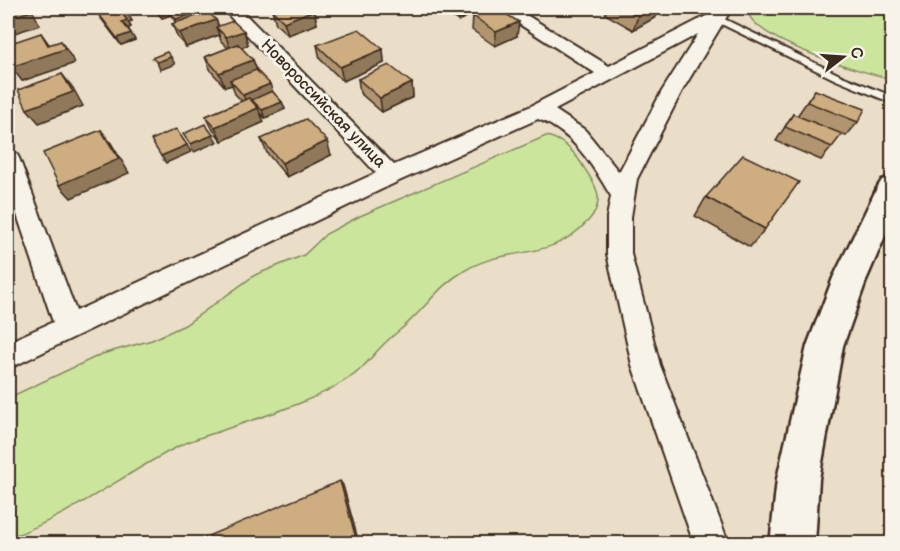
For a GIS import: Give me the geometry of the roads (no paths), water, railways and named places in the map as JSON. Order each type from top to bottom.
[{"type":"street","name":"Новороссийская улица","points":[[231,8],[391,175]]},
{"type":"street","points":[[505,8],[609,74]]},
{"type":"street","points":[[8,356],[391,175],[538,111],[720,13]]},
{"type":"street","points":[[712,543],[646,365],[619,254],[619,217],[626,180],[667,101],[720,13]]},
{"type":"street","points":[[538,111],[557,117],[573,128],[591,147],[623,196]]},
{"type":"street","points":[[8,158],[68,327]]},
{"type":"street","points":[[792,543],[798,479],[825,346],[850,278],[892,188]]},
{"type":"lane","points":[[720,13],[839,78],[892,100]]}]
